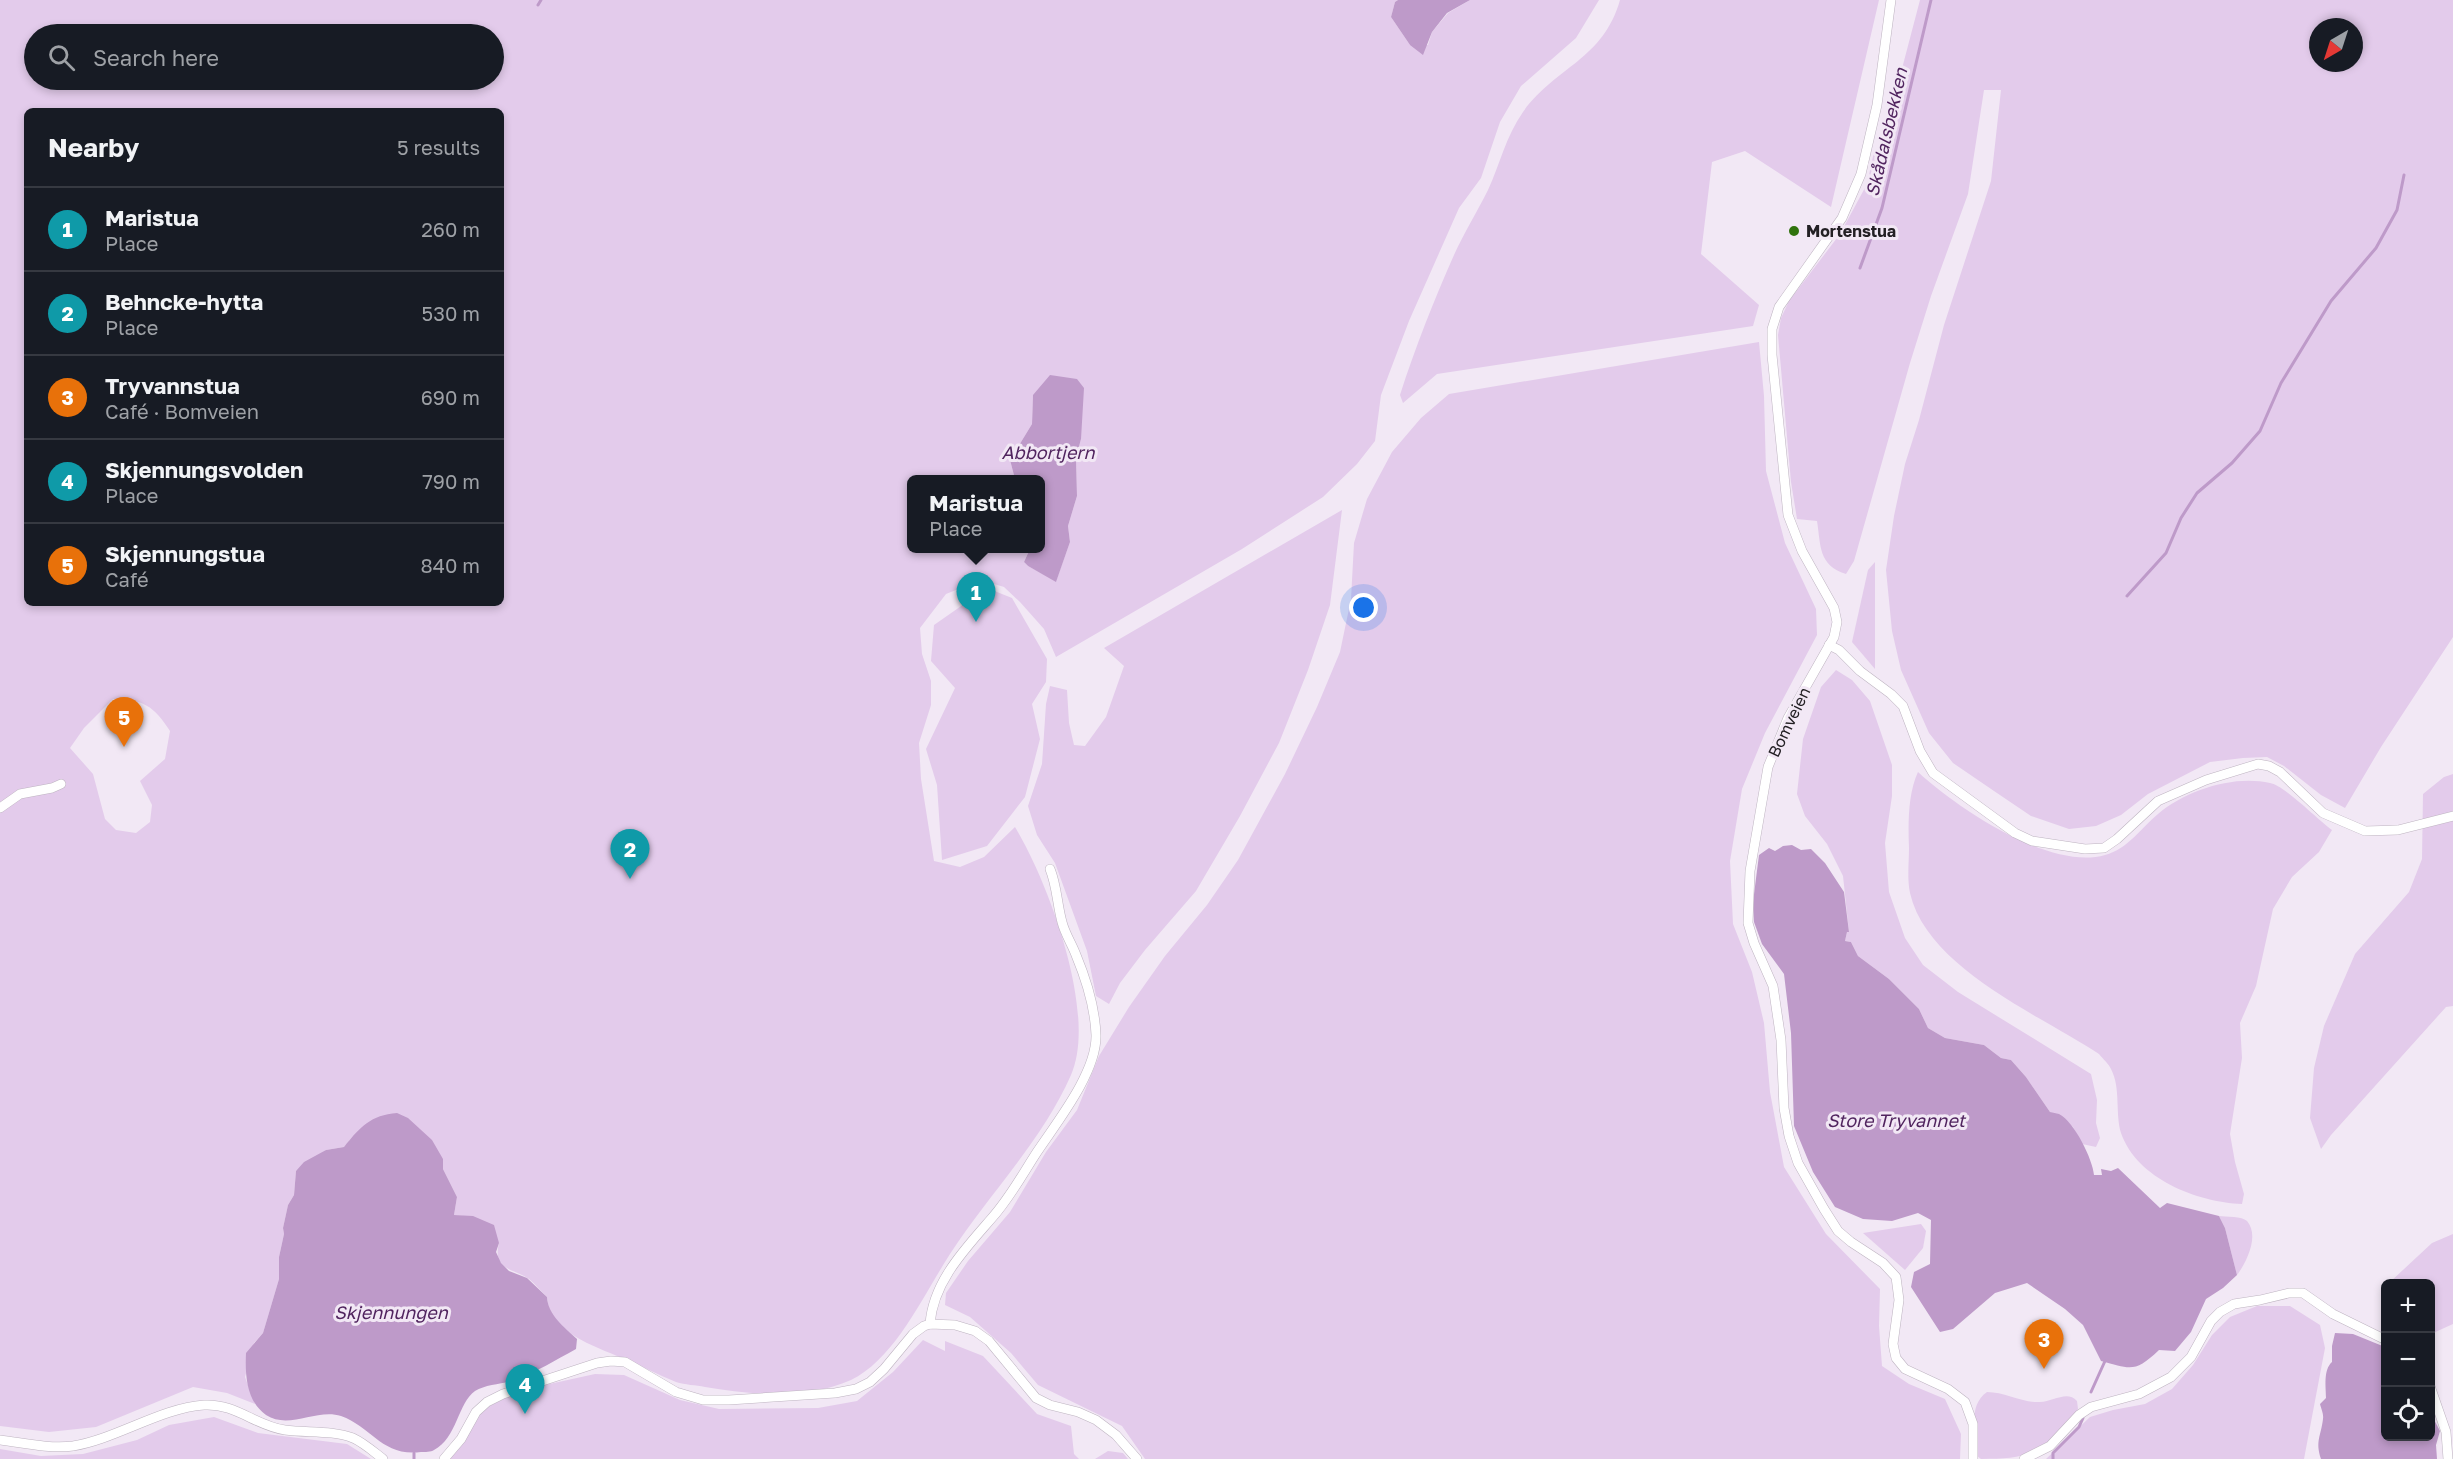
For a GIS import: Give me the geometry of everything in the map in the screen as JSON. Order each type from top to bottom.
[{"type":"street","name":"Bomveien","points":[[1891,0],[1879,94],[1862,174],[1842,218],[1781,302],[1772,336],[1786,506],[1797,539],[1836,613],[1837,627],[1788,718],[1768,768],[1750,871],[1748,923],[1773,986],[1781,1040],[1784,1108],[1789,1136],[1798,1163],[1838,1231],[1883,1263],[1896,1277],[1899,1300],[1893,1344],[1899,1362],[1910,1373],[1948,1389],[1965,1402],[1973,1424],[1973,1459]]},
{"type":"street","points":[[1829,645],[1839,650],[1868,678],[1898,699],[1906,712],[1920,751],[1933,773],[2015,833],[2032,841],[2085,849],[2104,848],[2158,801],[2206,780],[2258,764],[2267,765],[2280,772],[2324,813],[2365,831],[2398,830],[2453,816]]},
{"type":"street","points":[[0,808],[20,794],[61,784]]},
{"type":"street","points":[[930,1324],[940,1289],[948,1273],[1015,1189],[1076,1093],[1094,1050],[1096,1037],[1088,991],[1062,923],[1050,868]]},
{"type":"street","points":[[2024,1459],[2050,1446],[2073,1421],[2091,1407],[2139,1394],[2171,1377],[2191,1358],[2211,1321],[2234,1304],[2289,1293],[2302,1293],[2333,1314],[2381,1338]]},
{"type":"street","points":[[444,1459],[461,1439],[476,1412],[487,1402],[504,1394],[597,1364],[611,1361],[625,1362],[669,1389],[703,1400],[729,1401],[842,1392],[870,1382],[913,1334],[930,1324],[960,1326],[980,1334],[995,1346],[1036,1398],[1096,1420],[1116,1435],[1137,1459]]},
{"type":"street","points":[[2430,1387],[2446,1432],[2448,1459]]},
{"type":"street","points":[[0,1440],[48,1446],[74,1446],[179,1411],[202,1405],[214,1405],[229,1407],[261,1424],[276,1428],[333,1433],[351,1438],[383,1459]]},
{"type":"shaded area","points":[[0,0],[1398,0],[1395,2],[1391,17],[1410,45],[1428,45],[1432,32],[1448,13],[1470,0],[1599,0],[1576,38],[1521,86],[1500,122],[1481,178],[1459,208],[1409,321],[1381,395],[1375,441],[1357,464],[1323,497],[1242,549],[1056,657],[1044,629],[1020,602],[1004,587],[981,580],[946,594],[920,628],[922,654],[931,681],[931,705],[919,743],[921,779],[934,861],[960,867],[984,857],[1015,827],[1041,880],[1066,948],[1074,984],[1078,1018],[1078,1049],[1071,1075],[1059,1099],[1030,1145],[965,1232],[895,1341],[867,1370],[851,1380],[816,1391],[760,1394],[676,1382],[586,1343],[564,1329],[550,1309],[547,1297],[529,1279],[501,1264],[498,1252],[499,1243],[473,1217],[454,1215],[457,1197],[443,1169],[443,1159],[353,1136],[344,1147],[326,1150],[296,1171],[294,1195],[288,1205],[283,1228],[279,1279],[263,1333],[254,1343],[245,1377],[255,1404],[227,1393],[193,1387],[96,1427],[49,1432],[0,1426]],"holes":[[[113,699],[132,700],[147,706],[159,715],[170,731],[165,759],[140,781],[152,805],[150,822],[136,833],[116,830],[105,819],[93,774],[70,748],[84,728]]]},
{"type":"shaded area","points":[[1620,0],[1879,0],[1831,207],[1745,151],[1712,162],[1701,254],[1759,305],[1753,326],[1437,374],[1403,403],[1400,395],[1432,307],[1458,247],[1488,190],[1517,121],[1549,84],[1577,62],[1602,36]]},
{"type":"shaded area","points":[[1920,0],[2453,0],[2453,637],[2381,747],[2345,808],[2321,795],[2284,766],[2267,757],[2243,758],[2210,762],[2148,794],[2121,815],[2096,826],[2069,829],[2031,816],[1953,763],[1929,733],[1901,670],[1892,631],[1886,570],[1905,464],[1944,325],[1991,181],[2001,90],[1984,90],[1968,194],[1931,296],[1854,561],[1846,574],[1837,570],[1826,560],[1817,521],[1797,519],[1791,482],[1778,335],[1781,318],[1789,301],[1840,234],[1867,184],[1874,152],[1886,150],[1899,80]]},
{"type":"shaded area","points":[[1759,342],[1764,396],[1766,471],[1785,543],[1816,609],[1817,635],[1765,733],[1742,789],[1730,861],[1733,924],[1752,972],[1764,1023],[1770,1092],[1784,1167],[1826,1234],[1880,1289],[1879,1326],[1882,1366],[1909,1384],[1945,1399],[1961,1434],[1960,1459],[1145,1459],[1122,1426],[1038,1385],[1011,1353],[970,1317],[945,1305],[946,1293],[968,1261],[1010,1212],[1046,1152],[1077,1110],[1099,1056],[1129,1007],[1165,956],[1207,905],[1238,860],[1285,774],[1340,652],[1351,599],[1354,543],[1367,499],[1392,452],[1421,418],[1449,394]]},
{"type":"shaded area","points":[[1342,510],[1330,605],[1308,670],[1279,743],[1196,891],[1145,950],[1120,983],[1109,1004],[1096,996],[1087,951],[1055,863],[1037,835],[1028,806],[1042,764],[1046,704],[1050,686],[1067,690],[1069,723],[1074,745],[1085,746],[1106,717],[1124,666],[1104,648]]},
{"type":"shaded area","points":[[1875,562],[1875,669],[1852,642],[1868,570]]},
{"type":"shaded area","points":[[987,588],[1012,598],[1047,659],[1046,682],[1032,704],[1040,739],[1025,797],[987,846],[942,860],[937,785],[926,749],[955,688],[931,661],[934,625]]},
{"type":"shaded area","points":[[1836,670],[1852,680],[1870,701],[1892,765],[1892,796],[1885,843],[1889,892],[1905,938],[1923,965],[1958,992],[2091,1074],[2097,1100],[2096,1123],[2100,1138],[2096,1147],[2082,1144],[2073,1127],[2050,1112],[2026,1077],[2011,1060],[2001,1058],[1984,1045],[1945,1038],[1928,1028],[1919,1009],[1889,979],[1858,956],[1851,942],[1845,941],[1847,932],[1849,932],[1843,876],[1827,844],[1805,816],[1797,794],[1803,739],[1821,687]]},
{"type":"shaded area","points":[[1918,772],[1956,802],[2006,833],[2058,854],[2083,858],[2105,855],[2121,848],[2158,814],[2183,798],[2211,786],[2241,781],[2276,785],[2332,830],[2319,852],[2292,877],[2273,909],[2256,986],[2240,1023],[2242,1058],[2230,1134],[2244,1194],[2242,1204],[2206,1199],[2188,1193],[2154,1175],[2129,1149],[2121,1133],[2114,1076],[2109,1065],[2099,1054],[1989,987],[1962,967],[1938,944],[1921,920],[1909,888],[1909,809],[1912,789]]},
{"type":"shaded area","points":[[2453,774],[2453,1006],[2446,1007],[2321,1149],[2310,1118],[2314,1068],[2324,1026],[2355,954],[2409,892],[2422,859],[2423,794],[2444,777]]},
{"type":"shaded area","points":[[2219,1216],[2242,1218],[2251,1227],[2250,1249],[2237,1275],[2225,1228]]},
{"type":"shaded area","points":[[1921,1224],[1926,1231],[1923,1248],[1905,1270],[1863,1233]]},
{"type":"shaded area","points":[[2453,1234],[2453,1324],[2435,1332],[2435,1279],[2393,1279],[2432,1243]]},
{"type":"shaded area","points":[[2257,1306],[2290,1306],[2320,1325],[2325,1348],[2304,1459],[2046,1459],[2090,1417],[2145,1404],[2172,1389],[2193,1365],[2212,1335],[2230,1317]]},
{"type":"shaded area","points":[[923,1340],[945,1351],[945,1341],[983,1356],[1037,1414],[1071,1426],[1074,1454],[1079,1459],[448,1459],[477,1414],[495,1398],[522,1390],[595,1374],[624,1375],[680,1400],[719,1409],[818,1408],[857,1401],[893,1372]]},
{"type":"shaded area","points":[[1987,1392],[2033,1402],[2045,1402],[2064,1396],[2077,1401],[2078,1409],[2053,1438],[2035,1451],[2016,1457],[1981,1459],[1977,1456],[1974,1421],[1977,1405]]},
{"type":"shaded area","points":[[214,1417],[258,1433],[347,1444],[371,1459],[0,1459],[0,1449],[41,1456],[83,1454],[137,1440],[169,1425]]},
{"type":"shaded area","points":[[1108,1451],[1123,1453],[1128,1459],[1095,1459]]},
{"type":"water","points":[[1398,0],[1470,0],[1447,13],[1432,32],[1423,55],[1410,45],[1391,17],[1395,2]]},
{"type":"water","name":"Abbortjern","points":[[1050,375],[1077,379],[1084,388],[1081,439],[1076,458],[1077,496],[1068,526],[1070,542],[1056,582],[1024,562],[1028,553],[1045,553],[1045,475],[1014,475],[1010,460],[1032,424],[1033,395]]},
{"type":"water","name":"Store Tryvannet","points":[[1792,845],[1801,850],[1811,849],[1825,863],[1844,892],[1849,932],[1847,932],[1845,941],[1851,942],[1858,956],[1889,979],[1919,1009],[1928,1028],[1945,1038],[1984,1045],[2001,1058],[2011,1060],[2026,1077],[2050,1112],[2059,1114],[2071,1124],[2086,1151],[2094,1175],[2102,1175],[2101,1169],[2111,1171],[2118,1168],[2160,1208],[2167,1203],[2219,1216],[2225,1228],[2237,1275],[2206,1299],[2191,1332],[2175,1351],[2159,1350],[2144,1363],[2132,1367],[2101,1361],[2083,1325],[2065,1309],[2027,1283],[1995,1293],[1953,1329],[1940,1332],[1911,1287],[1914,1272],[1930,1264],[1931,1220],[1918,1213],[1892,1221],[1863,1219],[1835,1207],[1813,1172],[1794,1126],[1791,1033],[1784,974],[1762,944],[1754,922],[1753,902],[1759,855],[1769,848],[1775,851],[1783,846]]},
{"type":"water","name":"Skjennungen","points":[[397,1113],[408,1118],[432,1140],[443,1159],[443,1169],[457,1197],[454,1215],[473,1216],[494,1225],[499,1243],[496,1252],[501,1263],[509,1271],[527,1278],[547,1297],[554,1315],[577,1339],[576,1349],[538,1370],[515,1380],[475,1391],[469,1396],[453,1429],[442,1445],[428,1452],[396,1450],[341,1416],[332,1414],[284,1420],[266,1415],[254,1402],[248,1387],[246,1370],[246,1353],[263,1333],[279,1279],[283,1228],[288,1205],[294,1195],[296,1171],[304,1162],[326,1150],[344,1147],[361,1128],[373,1119]]},
{"type":"water","points":[[2335,1333],[2353,1334],[2381,1345],[2381,1441],[2435,1441],[2435,1422],[2440,1431],[2436,1445],[2437,1459],[2321,1459],[2318,1443],[2323,1414],[2320,1404],[2326,1398],[2326,1374],[2332,1362]]},
{"type":"waterway","points":[[538,5],[541,0]]},
{"type":"waterway","name":"Skådalsbekken","points":[[1860,268],[1882,208],[1931,0]]},
{"type":"waterway","points":[[2127,596],[2166,553],[2181,518],[2197,493],[2232,463],[2260,431],[2281,383],[2331,301],[2376,248],[2397,210],[2404,175]]},
{"type":"waterway","points":[[2091,1392],[2105,1361]]},
{"type":"waterway","points":[[2053,1459],[2053,1453],[2079,1427],[2083,1418]]},
{"type":"waterway","points":[[414,1453],[414,1459]]},
{"type":"place","name":"Mortenstua","points":[[1794,231]]},
{"type":"place","name":"Maristua","points":[[976,622]]},
{"type":"place","name":"Skjennungstua","points":[[124,747]]},
{"type":"place","name":"Behncke-hytta","points":[[630,879]]},
{"type":"place","name":"Tryvannstua","points":[[2044,1369]]},
{"type":"place","name":"Skjennungsvolden","points":[[525,1414]]}]
